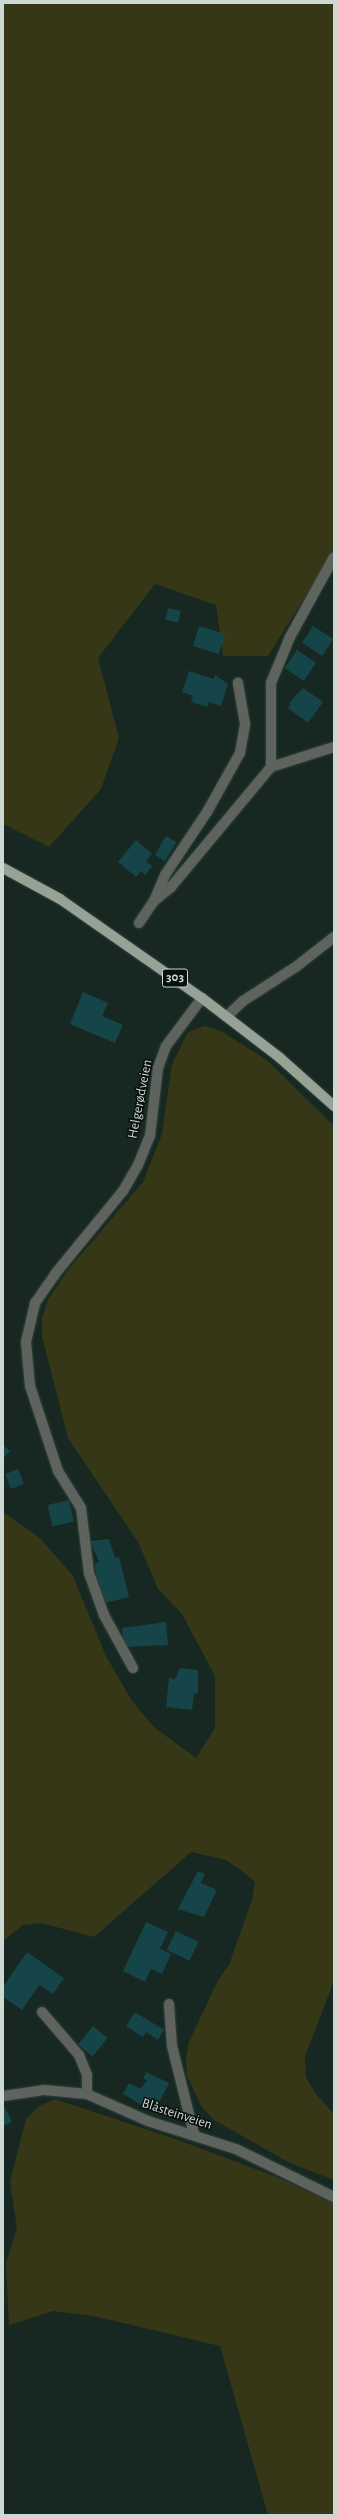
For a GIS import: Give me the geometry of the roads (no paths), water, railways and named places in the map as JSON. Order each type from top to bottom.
[{"type":"main road","name":"303","points":[[3,868],[60,899],[202,998],[227,1016],[334,1106]]},
{"type":"street","points":[[271,767],[271,683],[290,637],[334,557]]},
{"type":"street","points":[[138,923],[154,900],[165,875],[222,787],[242,748],[245,724],[238,684]]},
{"type":"street","points":[[154,900],[171,887],[271,767],[334,747]]},
{"type":"street","points":[[227,1016],[243,1001],[297,966],[334,937]]},
{"type":"street","name":"Helgerødveien","points":[[133,1668],[104,1615],[88,1573],[82,1508],[58,1471],[30,1386],[26,1342],[35,1303],[55,1274],[123,1191],[138,1165],[150,1136],[158,1068],[166,1046],[202,998]]},
{"type":"street","points":[[169,2004],[172,2046],[194,2134]]},
{"type":"street","points":[[42,2012],[79,2056],[87,2075],[87,2094]]},
{"type":"street","name":"Blåsteinveien","points":[[3,2096],[44,2090],[87,2094],[148,2121],[194,2134],[236,2149],[334,2197]]}]
